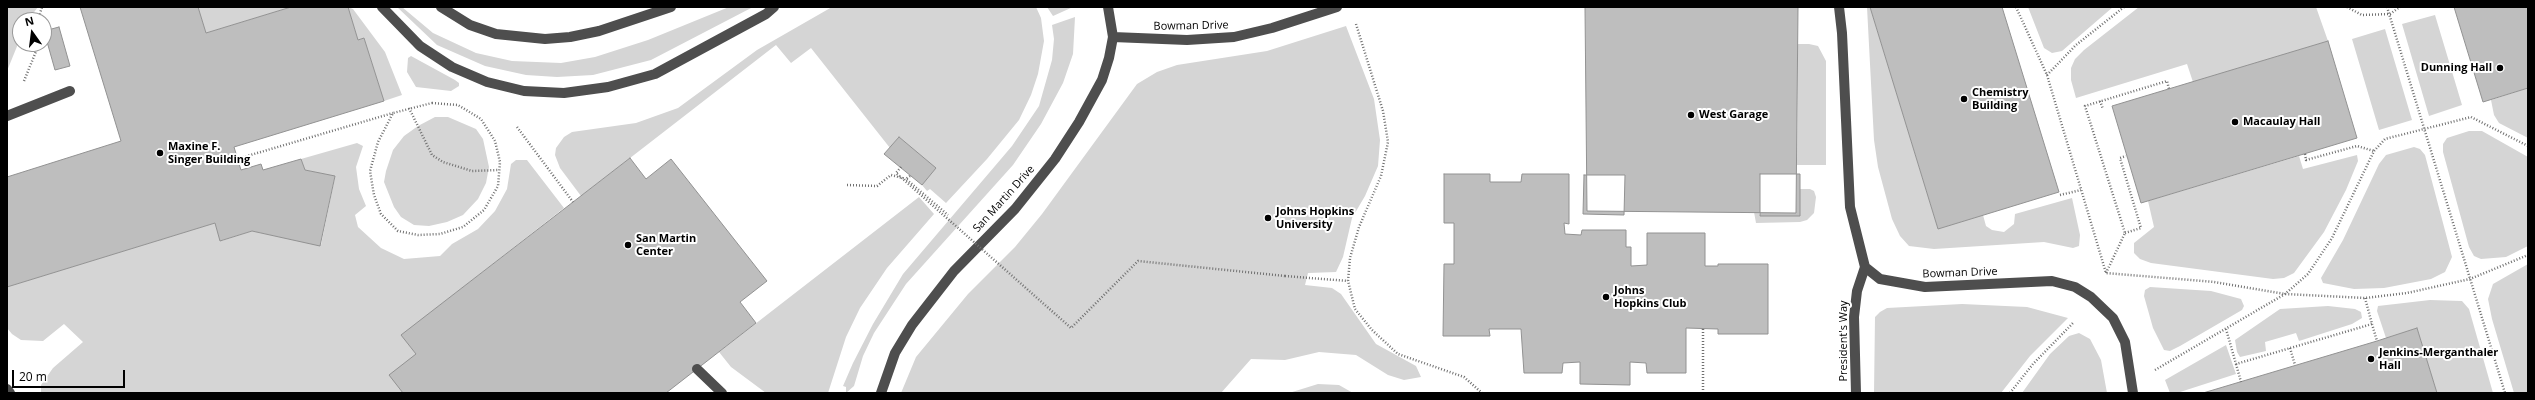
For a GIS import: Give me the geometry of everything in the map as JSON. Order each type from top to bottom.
[{"type":"street","points":[[382,7],[420,46],[452,67],[487,82],[524,91],[564,93],[608,87],[655,74],[720,40],[766,14],[774,7]]},
{"type":"street","points":[[441,7],[470,25],[490,32],[518,38],[545,39],[599,31],[671,7]]},
{"type":"street","name":"San Martin Drive","points":[[881,393],[895,353],[925,307],[954,272],[1015,209],[1059,153],[1102,80],[1113,37],[1108,7]]},
{"type":"street","name":"Bowman Drive","points":[[1113,37],[1187,40],[1234,37],[1272,28],[1337,7]]},
{"type":"street","points":[[1838,7],[1842,33],[1850,207],[1865,267]]},
{"type":"street","points":[[9,114],[70,91]]},
{"type":"street","name":"Bowman Drive","points":[[1865,267],[1880,279],[1925,287],[2052,281],[2076,287],[2091,297],[2113,318],[2125,342],[2133,393]]},
{"type":"street","name":"President's Way","points":[[1856,393],[1854,316],[1857,291],[1865,267]]},
{"type":"street","points":[[697,368],[722,393]]},
{"type":"street","points":[[7,389],[10,393]]},
{"type":"path","points":[[2016,7],[2047,75],[2106,273]]},
{"type":"path","points":[[2047,75],[2076,45],[2124,7]]},
{"type":"path","points":[[2346,7],[2362,15],[2390,14],[2400,7]]},
{"type":"path","points":[[2388,7],[2505,393]]},
{"type":"path","points":[[1356,23],[1383,111],[1388,142],[1381,176],[1359,227],[1350,258],[1348,281],[1355,309],[1372,330],[1398,354],[1464,378],[1482,393]]},
{"type":"path","points":[[9,114],[36,52]]},
{"type":"path","points":[[2106,273],[2125,233],[2085,106],[2166,81],[2169,89]]},
{"type":"path","points":[[2100,101],[2103,109]]},
{"type":"path","points":[[237,159],[409,108],[432,103],[458,105],[481,119],[495,141],[500,162],[498,186],[484,210],[463,227],[440,234],[418,235],[398,231],[381,214],[374,195],[370,171],[378,142],[393,113]]},
{"type":"path","points":[[409,108],[432,155],[443,162],[472,171],[499,170]]},
{"type":"path","points":[[2155,370],[2285,294],[2308,274],[2332,238],[2374,151],[2385,139],[2471,117],[2528,146]]},
{"type":"path","points":[[517,127],[573,202]]},
{"type":"path","points":[[2305,154],[2306,160],[2357,146],[2374,151]]},
{"type":"path","points":[[2125,233],[2141,228],[2120,158],[2126,156]]},
{"type":"path","points":[[901,167],[896,173],[1071,328],[1138,261],[1348,281]]},
{"type":"path","points":[[847,185],[877,186],[891,175],[906,179],[948,215]]},
{"type":"path","points":[[906,179],[910,176]]},
{"type":"path","points":[[2060,195],[2081,190]]},
{"type":"path","points":[[2106,273],[2214,282],[2285,294],[2365,298],[2408,293],[2470,279],[2528,255]]},
{"type":"path","points":[[2365,298],[2377,341]]},
{"type":"path","points":[[2010,393],[2033,364],[2074,322]]},
{"type":"path","points":[[2236,364],[2372,324]]},
{"type":"path","points":[[1703,393],[1704,328]]},
{"type":"path","points":[[2226,329],[2241,382]]},
{"type":"path","points":[[2290,348],[2294,365]]},
{"type":"shaded area","points":[[7,7],[38,7],[34,12],[12,12],[12,52],[15,52],[7,71]]},
{"type":"shaded area","points":[[198,7],[291,7],[206,33]]},
{"type":"shaded area","points":[[348,7],[353,9],[385,52],[402,95],[384,101],[364,38],[358,40]]},
{"type":"shaded area","points":[[397,7],[402,7],[433,33],[476,53],[512,61],[561,63],[595,57],[648,40],[729,7],[753,7],[651,60],[593,75],[557,77],[526,75],[485,66],[437,45]]},
{"type":"shaded area","points":[[832,7],[1036,7],[1041,18],[1044,41],[1038,74],[1031,95],[1019,120],[987,159],[946,203],[930,189],[927,191],[922,185],[935,168],[899,137],[890,148],[811,48],[791,63],[776,45],[581,196],[560,168],[555,155],[556,148],[564,137],[572,132],[636,123],[678,108],[757,50]]},
{"type":"shaded area","points":[[1047,7],[1073,7],[1053,16]]},
{"type":"shaded area","points":[[1867,7],[1870,7],[1938,229],[1983,215],[1986,226],[1992,230],[2004,232],[2014,224],[2015,214],[2072,198],[2080,235],[2079,246],[2073,248],[2044,242],[1934,249],[1909,246],[1900,236],[1892,219],[1878,167],[1874,140]]},
{"type":"shaded area","points":[[2028,7],[2113,7],[2062,51],[2052,53],[2044,48]]},
{"type":"shaded area","points":[[2139,7],[2316,7],[2328,41],[2193,82],[2187,64],[2076,98],[2071,80],[2071,68],[2075,59],[2084,50]]},
{"type":"shaded area","points":[[2435,15],[2462,105],[2429,116],[2402,24]]},
{"type":"shaded area","points":[[1075,17],[1073,54],[1063,83],[1041,124],[1013,165],[906,284],[874,333],[863,356],[854,386],[846,393],[846,387],[843,386],[853,363],[873,324],[903,274],[1012,146],[1039,106],[1052,60],[1054,39],[1052,25]]},
{"type":"shaded area","points":[[1346,26],[1374,99],[1380,140],[1378,166],[1365,196],[1352,218],[1343,257],[1336,272],[1308,273],[1305,285],[1332,288],[1341,294],[1376,344],[1416,366],[1421,377],[1404,380],[1388,375],[1356,355],[1319,352],[1285,360],[1251,359],[1221,393],[901,393],[916,357],[968,294],[1015,247],[1042,214],[1137,84],[1157,72],[1177,65],[1267,51]]},
{"type":"shaded area","points":[[2385,29],[2412,120],[2379,130],[2352,39]]},
{"type":"shaded area","points":[[1798,44],[1818,46],[1826,61],[1826,165],[1797,165]]},
{"type":"shaded area","points":[[411,56],[455,80],[459,83],[459,86],[451,91],[416,87],[407,72],[408,58]]},
{"type":"shaded area","points":[[2528,88],[2528,138],[2499,123],[2494,115],[2491,100]]},
{"type":"shaded area","points":[[435,117],[448,117],[476,129],[483,139],[489,167],[486,183],[478,199],[463,215],[447,222],[429,226],[414,225],[401,217],[394,207],[384,182],[386,171],[393,150],[404,136],[418,126]]},
{"type":"shaded area","points":[[2469,131],[2482,131],[2528,157],[2528,246],[2506,257],[2481,259],[2474,256],[2469,247],[2443,152],[2443,144],[2447,138]]},
{"type":"shaded area","points":[[357,143],[363,146],[356,167],[359,189],[366,206],[355,215],[358,227],[381,248],[404,259],[440,256],[452,244],[478,229],[495,211],[507,189],[511,164],[516,160],[527,160],[564,208],[402,335],[416,354],[403,393],[41,393],[41,385],[53,368],[83,342],[64,324],[43,341],[21,340],[12,334],[7,328],[7,287],[215,223],[221,241],[252,231],[321,245],[335,177],[305,170],[301,159]]},
{"type":"shaded area","points":[[2414,147],[2420,149],[2425,155],[2452,257],[2445,272],[2431,279],[2384,288],[2354,289],[2323,283],[2321,278],[2343,240],[2379,164],[2386,155]]},
{"type":"shaded area","points":[[2357,155],[2358,161],[2346,190],[2324,232],[2294,273],[2284,278],[2273,279],[2151,263],[2140,259],[2134,253],[2134,243],[2154,227],[2148,201],[2299,156],[2303,169]]},
{"type":"shaded area","points":[[1800,189],[1810,189],[1814,191],[1816,197],[1814,213],[1807,220],[1800,222],[1756,223],[1754,212],[1759,213],[1760,216],[1800,216]]},
{"type":"shaded area","points":[[919,197],[934,214],[887,268],[860,308],[846,337],[828,393],[766,393],[731,367],[719,352]]},
{"type":"shaded area","points":[[2528,264],[2528,393],[2514,393],[2492,319],[2488,299],[2493,284]]},
{"type":"shaded area","points":[[2150,287],[2211,291],[2241,299],[2244,306],[2242,310],[2180,346],[2170,351],[2164,350],[2153,328],[2144,296],[2145,290]]},
{"type":"shaded area","points":[[2430,300],[2462,301],[2469,309],[2493,393],[2437,393],[2417,328],[2386,338],[2377,311],[2378,306]]},
{"type":"shaded area","points":[[1962,304],[2027,307],[2068,318],[2030,356],[2001,393],[1874,393],[1875,317],[1887,308]]},
{"type":"shaded area","points":[[2328,306],[2355,309],[2361,312],[2362,318],[2352,324],[2299,341],[2296,333],[2265,342],[2266,351],[2240,357],[2237,352],[2235,340],[2280,309]]},
{"type":"shaded area","points":[[2079,333],[2090,339],[2101,360],[2107,393],[2022,393],[2050,354],[2069,336]]},
{"type":"shaded area","points":[[2226,345],[2236,374],[2177,393],[2170,393],[2165,380]]},
{"type":"shaded area","points":[[1318,384],[1339,385],[1353,393],[1289,393]]},
{"type":"building","name":"Maxine F. Singer Building","points":[[80,7],[198,7],[206,33],[291,7],[348,7],[358,40],[364,38],[384,101],[234,147],[241,170],[261,164],[263,170],[301,159],[305,170],[335,176],[320,246],[252,231],[220,241],[215,223],[7,287],[7,177],[121,141]]},
{"type":"building","name":"West Garage","points":[[1585,7],[1798,7],[1796,213],[1587,211]]},
{"type":"building","name":"Chemistry Building","points":[[1870,7],[2002,7],[2059,192],[1938,229]]},
{"type":"building","name":"Dunning Hall","points":[[2454,7],[2528,7],[2528,88],[2483,102]]},
{"type":"building","points":[[59,27],[70,66],[55,70],[50,52],[52,52],[52,29]]},
{"type":"building","name":"Macaulay Hall","points":[[2328,41],[2357,138],[2141,203],[2112,106]]},
{"type":"building","points":[[899,137],[936,168],[922,185],[884,154]]},
{"type":"building","name":"San Martin Center","points":[[630,158],[646,179],[671,159],[767,281],[740,302],[756,323],[666,393],[403,393],[389,375],[416,354],[401,335]]},
{"type":"building","name":"Johns Hopkins Club","points":[[1444,174],[1490,174],[1490,182],[1521,182],[1522,174],[1569,174],[1569,224],[1564,223],[1565,234],[1581,235],[1582,230],[1626,230],[1626,247],[1631,247],[1631,266],[1647,265],[1647,233],[1705,233],[1705,266],[1718,266],[1718,264],[1768,264],[1768,334],[1718,334],[1718,329],[1686,328],[1686,373],[1647,373],[1646,363],[1630,362],[1630,385],[1580,384],[1580,362],[1563,363],[1562,373],[1524,373],[1521,329],[1489,329],[1490,336],[1443,336],[1444,264],[1454,264],[1454,223],[1444,223]]},
{"type":"building","points":[[1760,174],[1800,174],[1800,216],[1760,216]]},
{"type":"building","points":[[1584,175],[1625,175],[1624,215],[1583,214]]},
{"type":"building","name":"Jenkins-Merganthaler Hall","points":[[2417,328],[2437,393],[2203,393],[2377,341]]},
{"type":"place","name":"Dunning Hall","points":[[2500,68]]},
{"type":"place","name":"Chemistry Building","points":[[1964,99]]},
{"type":"place","name":"West Garage","points":[[1691,115]]},
{"type":"place","name":"Macaulay Hall","points":[[2235,122]]},
{"type":"place","name":"Maxine F. Singer Building","points":[[160,153]]},
{"type":"place","name":"Johns Hopkins University","points":[[1268,218]]},
{"type":"place","name":"San Martin Center","points":[[628,245]]},
{"type":"place","name":"Johns Hopkins Club","points":[[1606,297]]},
{"type":"place","name":"Jenkins-Merganthaler Hall","points":[[2371,359]]}]
